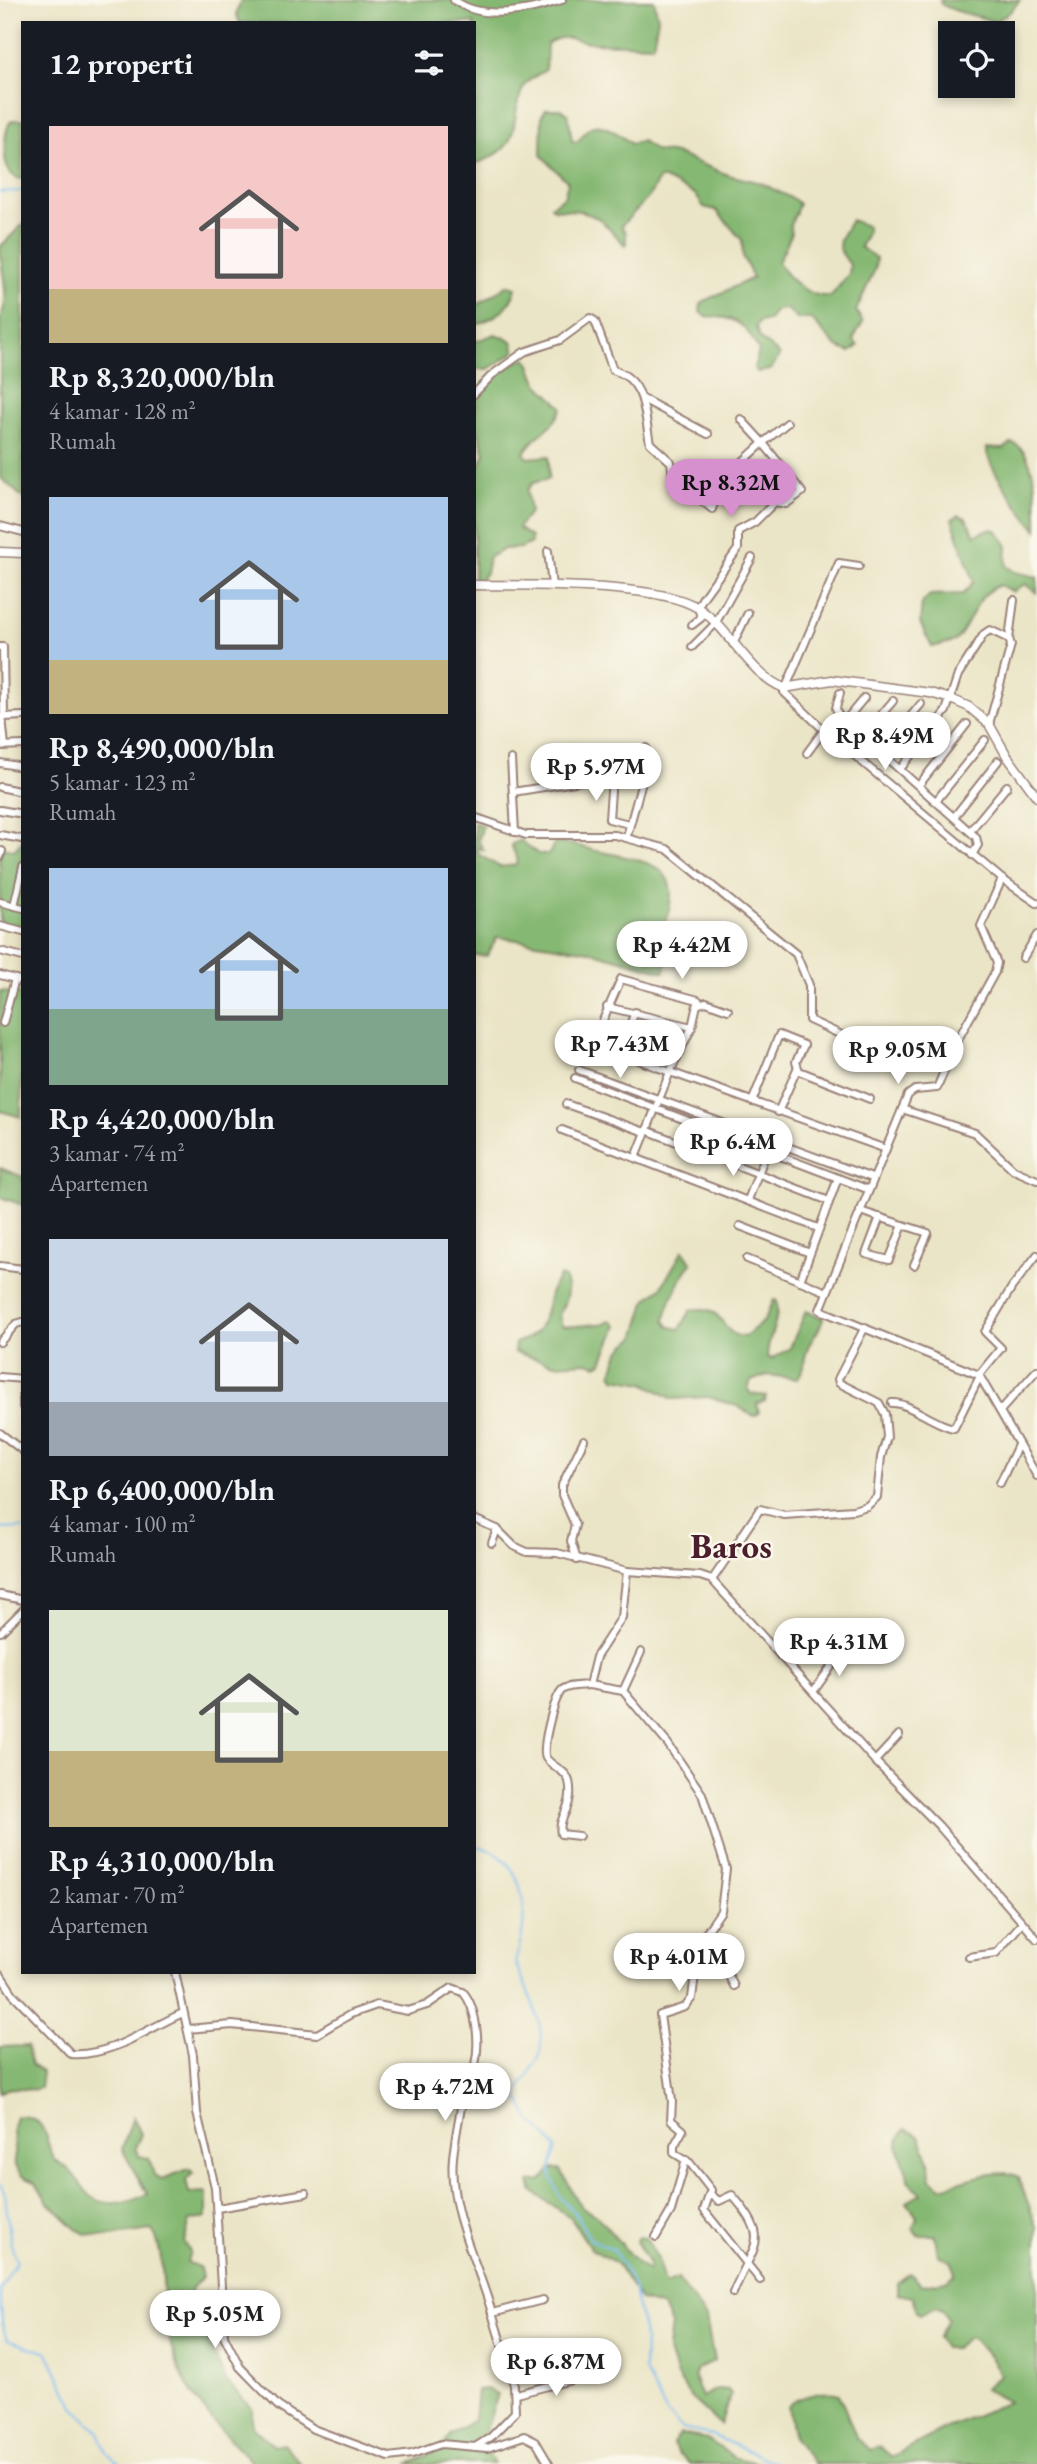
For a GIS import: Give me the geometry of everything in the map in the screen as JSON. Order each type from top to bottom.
[{"type":"street","points":[[454,0],[472,12],[490,13],[562,0]]},
{"type":"street","points":[[476,392],[492,374],[524,352],[560,340],[590,318],[595,320],[614,370],[626,374],[646,405],[650,443],[671,462],[673,477],[712,509],[723,480],[787,423]]},
{"type":"street","points":[[641,398],[708,434]]},
{"type":"street","points":[[692,625],[701,618],[698,607],[738,549],[738,531],[755,522],[775,502],[786,504],[802,492],[741,419]]},
{"type":"street","points":[[0,526],[21,531]]},
{"type":"street","points":[[548,551],[552,586]]},
{"type":"street","points":[[0,552],[21,553]]},
{"type":"street","points":[[692,647],[715,624],[752,558]]},
{"type":"street","points":[[859,566],[839,563],[784,693],[824,730],[923,810],[972,855],[1032,902],[1037,903]]},
{"type":"street","points":[[476,585],[552,586],[644,593],[676,599],[698,607],[772,682],[784,688],[832,680],[930,693],[951,699],[969,707],[989,724],[1007,756],[1037,797]]},
{"type":"street","points":[[989,724],[1011,645],[1009,639],[1014,600]]},
{"type":"street","points":[[733,644],[748,614]]},
{"type":"street","points":[[901,768],[943,717],[958,675],[984,634],[990,630],[1009,639]]},
{"type":"street","points":[[0,647],[4,647],[2,746],[21,745]]},
{"type":"street","points":[[840,693],[836,711],[970,831],[979,841],[972,855]]},
{"type":"street","points":[[845,721],[864,698]]},
{"type":"street","points":[[863,736],[893,701]]},
{"type":"street","points":[[881,752],[921,704]]},
{"type":"street","points":[[2,717],[21,716]]},
{"type":"street","points":[[919,785],[967,724]]},
{"type":"street","points":[[807,753],[824,730]]},
{"type":"street","points":[[936,800],[985,740]]},
{"type":"street","points":[[626,836],[646,767],[643,758],[646,748]]},
{"type":"street","points":[[614,749],[609,819],[629,824]]},
{"type":"street","points":[[511,759],[515,832]]},
{"type":"street","points":[[954,817],[998,761]]},
{"type":"street","points":[[0,763],[21,766]]},
{"type":"street","points":[[513,792],[612,776]]},
{"type":"street","points":[[970,831],[1007,786]]},
{"type":"street","points":[[0,787],[21,792]]},
{"type":"street","points":[[0,810],[21,814]]},
{"type":"street","points":[[476,818],[515,832],[539,836],[574,833],[626,836],[667,849],[796,954],[809,985],[809,1020],[911,1067],[921,1065],[934,1052],[952,1052]]},
{"type":"street","points":[[0,835],[21,839]]},
{"type":"street","points":[[14,906],[21,876]]},
{"type":"street","points":[[1002,879],[981,926],[997,963],[995,972],[952,1052],[937,1088],[915,1090],[908,1095],[867,1189],[820,1310],[980,1375],[1037,1476]]},
{"type":"street","points":[[0,902],[21,908]]},
{"type":"street","points":[[0,926],[21,931]]},
{"type":"street","points":[[1023,958],[1037,935]]},
{"type":"street","points":[[0,950],[21,956]]},
{"type":"street","points":[[0,975],[21,980]]},
{"type":"street","points":[[3,1023],[15,979]]},
{"type":"street","points":[[593,1043],[621,979],[697,999],[699,1004],[692,1027],[659,1097],[636,1157]]},
{"type":"street","points":[[699,1004],[706,1002],[728,1010]]},
{"type":"street","points":[[607,1007],[692,1027]]},
{"type":"street","points":[[619,1053],[635,1012]]},
{"type":"street","points":[[752,1102],[779,1035],[804,1045],[796,1062],[797,1069],[778,1112]]},
{"type":"street","points":[[584,1040],[886,1149]]},
{"type":"street","points":[[579,1069],[872,1178]]},
{"type":"street","points":[[797,1069],[870,1098]]},
{"type":"street","points":[[575,1078],[867,1189]]},
{"type":"street","points":[[566,1104],[646,1131],[828,1202]]},
{"type":"street","points":[[902,1109],[975,1133],[1014,1170],[1037,1180]]},
{"type":"street","points":[[562,1130],[818,1228]]},
{"type":"street","points":[[748,1200],[767,1151]]},
{"type":"street","points":[[800,1281],[838,1178]]},
{"type":"street","points":[[860,1211],[929,1233],[914,1265]]},
{"type":"street","points":[[880,1217],[866,1254],[889,1259],[904,1225]]},
{"type":"street","points":[[740,1226],[810,1253]]},
{"type":"street","points":[[892,1403],[900,1403],[954,1428],[980,1375],[1001,1348],[985,1332],[1012,1287],[1037,1255]]},
{"type":"street","points":[[747,1259],[827,1292]]},
{"type":"street","points":[[0,1266],[21,1269]]},
{"type":"street","points":[[0,1342],[16,1324],[21,1323]]},
{"type":"street","points":[[712,1580],[760,1509],[784,1515],[853,1510],[867,1506],[877,1497],[881,1457],[887,1437],[885,1413],[879,1402],[839,1383],[838,1379],[865,1327]]},
{"type":"street","points":[[1000,1411],[1037,1370]]},
{"type":"street","points":[[0,1377],[21,1381]]},
{"type":"street","points":[[0,1433],[21,1449]]},
{"type":"street","points":[[577,1560],[570,1541],[575,1524],[562,1495],[562,1485],[584,1440]]},
{"type":"street","points":[[1000,1483],[1018,1445]]},
{"type":"street","points":[[476,1520],[497,1529],[520,1550],[557,1553],[627,1571],[700,1576],[712,1580],[875,1761],[939,1826],[1037,1938]]},
{"type":"street","points":[[492,1543],[497,1529]]},
{"type":"street","points":[[589,1685],[596,1657],[622,1617],[627,1571]]},
{"type":"street","points":[[0,1595],[21,1600]]},
{"type":"street","points":[[1,1632],[21,1612]]},
{"type":"street","points":[[813,1692],[844,1649]]},
{"type":"street","points":[[623,1691],[641,1652]]},
{"type":"street","points":[[579,1836],[561,1833],[563,1817],[571,1803],[569,1782],[565,1773],[547,1759],[544,1749],[553,1706],[560,1692],[566,1688],[589,1685],[623,1691],[668,1744],[697,1785],[726,1868],[721,1911],[701,1939],[692,1997],[685,2007],[668,2010],[660,2018],[672,2101],[671,2120],[682,2130],[673,2151],[686,2160],[711,2190],[704,2210],[760,2280]]},
{"type":"street","points":[[875,1761],[899,1735]]},
{"type":"street","points":[[969,1957],[996,1953],[1022,1923]]},
{"type":"street","points":[[699,1950],[719,1957],[734,1986]]},
{"type":"street","points":[[175,1974],[193,2054],[197,2113],[214,2180],[225,2336],[240,2367],[258,2388],[313,2429],[381,2455],[395,2458],[441,2444],[486,2448],[524,2436],[536,2442],[549,2464]]},
{"type":"street","points":[[0,1975],[13,1994],[71,2054],[117,2045],[183,2013]]},
{"type":"street","points":[[187,2029],[232,2025],[317,2034],[351,2014],[374,2006],[408,2011],[427,2005],[452,1988],[463,1992],[473,2011],[476,2054],[474,2068],[467,2075],[457,2132],[453,2158],[454,2188],[462,2230],[481,2275],[516,2394],[512,2417],[473,2448]]},
{"type":"street","points":[[656,2237],[671,2211],[686,2160]]},
{"type":"street","points":[[217,2208],[306,2193]]},
{"type":"street","points":[[710,2194],[719,2201],[732,2194],[755,2225],[757,2246],[733,2293]]},
{"type":"street","points":[[492,2313],[543,2300]]},
{"type":"street","points":[[516,2394],[584,2377]]},
{"type":"green space","points":[[241,0],[563,0],[565,3],[572,0],[654,0],[658,18],[653,45],[596,43],[565,38],[547,44],[546,69],[524,86],[509,142],[502,150],[476,163],[476,21],[239,21],[236,14]]},
{"type":"green space","points":[[940,0],[1020,0],[1010,12],[996,21],[955,11],[941,4]]},
{"type":"green space","points":[[546,109],[561,109],[568,114],[572,141],[577,142],[594,126],[605,127],[631,144],[642,141],[655,151],[677,154],[728,175],[761,183],[795,200],[799,204],[790,227],[791,235],[778,262],[793,281],[815,294],[831,296],[849,274],[850,265],[839,249],[840,239],[851,220],[867,226],[868,231],[860,247],[876,258],[875,269],[856,311],[863,322],[853,339],[858,346],[850,352],[837,347],[811,319],[797,319],[787,309],[776,310],[769,320],[759,322],[756,327],[760,339],[780,355],[770,370],[757,372],[754,367],[759,351],[743,326],[732,320],[700,312],[701,304],[706,300],[753,278],[743,257],[742,240],[716,210],[704,207],[695,194],[664,179],[659,179],[648,198],[621,226],[626,233],[626,246],[600,219],[581,211],[554,209],[551,206],[564,197],[568,182],[541,155],[542,115]]},
{"type":"green space","points":[[21,120],[21,179],[15,177],[6,164],[4,147],[10,122]]},
{"type":"green space","points":[[21,226],[21,496],[0,477],[0,318],[5,292],[0,247]]},
{"type":"green space","points":[[508,285],[516,288],[506,308],[476,324],[476,306]]},
{"type":"green space","points":[[495,334],[512,341],[515,352],[488,369],[476,369],[476,341]]},
{"type":"green space","points":[[527,358],[538,384],[562,407],[554,422],[524,453],[528,458],[549,456],[549,479],[533,483],[527,490],[530,512],[518,528],[531,537],[531,543],[521,548],[504,549],[489,557],[486,573],[476,581],[476,473],[485,453],[478,429],[476,408],[482,389],[490,380]]},
{"type":"green space","points":[[1012,443],[1020,448],[1031,467],[1036,493],[1037,530],[1006,490],[988,455],[987,448],[1003,449]]},
{"type":"green space","points":[[959,515],[966,518],[975,535],[989,529],[996,530],[1007,544],[1006,566],[1015,572],[1037,577],[1037,593],[1025,584],[1013,592],[1000,585],[991,589],[979,602],[955,641],[932,647],[920,623],[922,603],[930,595],[963,594],[974,582],[952,519]]},
{"type":"green space","points":[[476,823],[483,825],[478,841],[484,850],[477,848],[478,854],[500,867],[516,865],[518,860],[511,845],[520,840],[538,854],[549,854],[554,844],[566,844],[638,860],[662,872],[668,881],[671,894],[662,932],[664,937],[674,940],[664,972],[590,951],[497,937],[487,956],[476,955]]},
{"type":"green space","points":[[21,843],[21,929],[0,924],[0,848],[14,850]]},
{"type":"green space","points":[[0,991],[21,994],[21,1117],[0,1111]]},
{"type":"green space","points":[[0,1168],[21,1176],[21,1204],[0,1197]]},
{"type":"green space","points":[[683,1250],[692,1263],[679,1282],[668,1307],[665,1321],[670,1327],[680,1329],[691,1310],[703,1309],[716,1315],[729,1331],[744,1337],[764,1321],[774,1300],[777,1301],[776,1317],[767,1357],[771,1359],[790,1348],[806,1311],[823,1318],[808,1346],[803,1369],[797,1379],[767,1375],[751,1381],[748,1389],[751,1394],[766,1396],[765,1401],[757,1404],[759,1413],[754,1416],[737,1406],[708,1397],[673,1399],[644,1383],[615,1378],[612,1373],[619,1352],[635,1338],[647,1299],[661,1288]]},
{"type":"green space","points":[[560,1276],[565,1278],[567,1289],[559,1315],[562,1326],[605,1324],[610,1320],[617,1326],[602,1362],[597,1365],[587,1362],[554,1364],[514,1352],[515,1343],[528,1338],[541,1324],[549,1296]]},
{"type":"green space","points":[[27,2046],[31,2065],[42,2072],[40,2088],[9,2088],[0,2093],[0,2047]]},
{"type":"green space","points":[[16,2117],[37,2121],[55,2161],[69,2170],[92,2197],[99,2200],[123,2202],[147,2194],[122,2149],[133,2117],[141,2134],[135,2148],[139,2156],[149,2158],[154,2175],[162,2179],[189,2169],[193,2173],[186,2180],[189,2193],[207,2192],[207,2217],[190,2221],[184,2242],[190,2251],[187,2262],[200,2269],[202,2277],[191,2289],[194,2310],[226,2381],[252,2409],[252,2426],[273,2446],[284,2444],[301,2464],[253,2464],[209,2416],[186,2383],[171,2344],[155,2235],[151,2230],[108,2236],[86,2234],[76,2229],[48,2202],[35,2182],[22,2176],[15,2166],[13,2127]]},
{"type":"green space","points":[[906,2129],[919,2136],[929,2161],[930,2178],[941,2187],[992,2174],[1011,2174],[1018,2177],[1037,2227],[1037,2464],[814,2464],[794,2438],[788,2407],[797,2400],[819,2393],[839,2394],[857,2439],[870,2450],[880,2447],[892,2457],[950,2426],[1009,2402],[984,2389],[1000,2375],[993,2361],[974,2339],[969,2337],[955,2348],[944,2348],[938,2338],[948,2320],[942,2310],[936,2307],[920,2314],[916,2311],[913,2297],[897,2294],[897,2283],[910,2273],[921,2285],[947,2281],[955,2274],[952,2262],[938,2255],[935,2235],[918,2235],[913,2229],[917,2217],[907,2202],[921,2194],[908,2180],[898,2147],[898,2141]]},
{"type":"green space","points":[[551,2169],[560,2169],[581,2207],[597,2216],[637,2263],[648,2270],[649,2264],[636,2241],[638,2237],[646,2238],[658,2259],[664,2284],[678,2279],[706,2318],[714,2361],[697,2369],[694,2377],[702,2397],[717,2389],[728,2390],[731,2394],[720,2425],[692,2399],[677,2376],[668,2348],[671,2325],[663,2307],[640,2300],[616,2263],[591,2249],[570,2217],[532,2191],[530,2182],[541,2181]]},
{"type":"green space","points":[[486,2389],[498,2394],[484,2436],[486,2450],[494,2464],[408,2464],[440,2450],[450,2435],[474,2420],[477,2390]]},
{"type":"green space","points":[[680,2434],[707,2439],[735,2458],[763,2464],[690,2464],[678,2454],[673,2444]]},
{"type":"waterway","points":[[0,192],[21,191]]},
{"type":"waterway","points":[[0,1529],[21,1528]]},
{"type":"waterway","points":[[476,1846],[492,1852],[506,1862],[516,1876],[521,1892],[523,1927],[515,1962],[538,2017],[541,2040],[538,2057],[517,2096],[528,2117],[556,2147],[550,2172],[560,2197],[575,2213],[590,2239],[614,2250],[632,2282],[645,2339],[644,2371],[667,2413],[682,2429],[712,2435],[777,2464]]},
{"type":"waterway","points":[[0,2185],[5,2194],[11,2245],[17,2261],[0,2290],[2,2323],[7,2340],[48,2353],[75,2408],[99,2432],[107,2453],[121,2464]]},
{"type":"district","name":"Baros","points":[[731,1546]]}]
